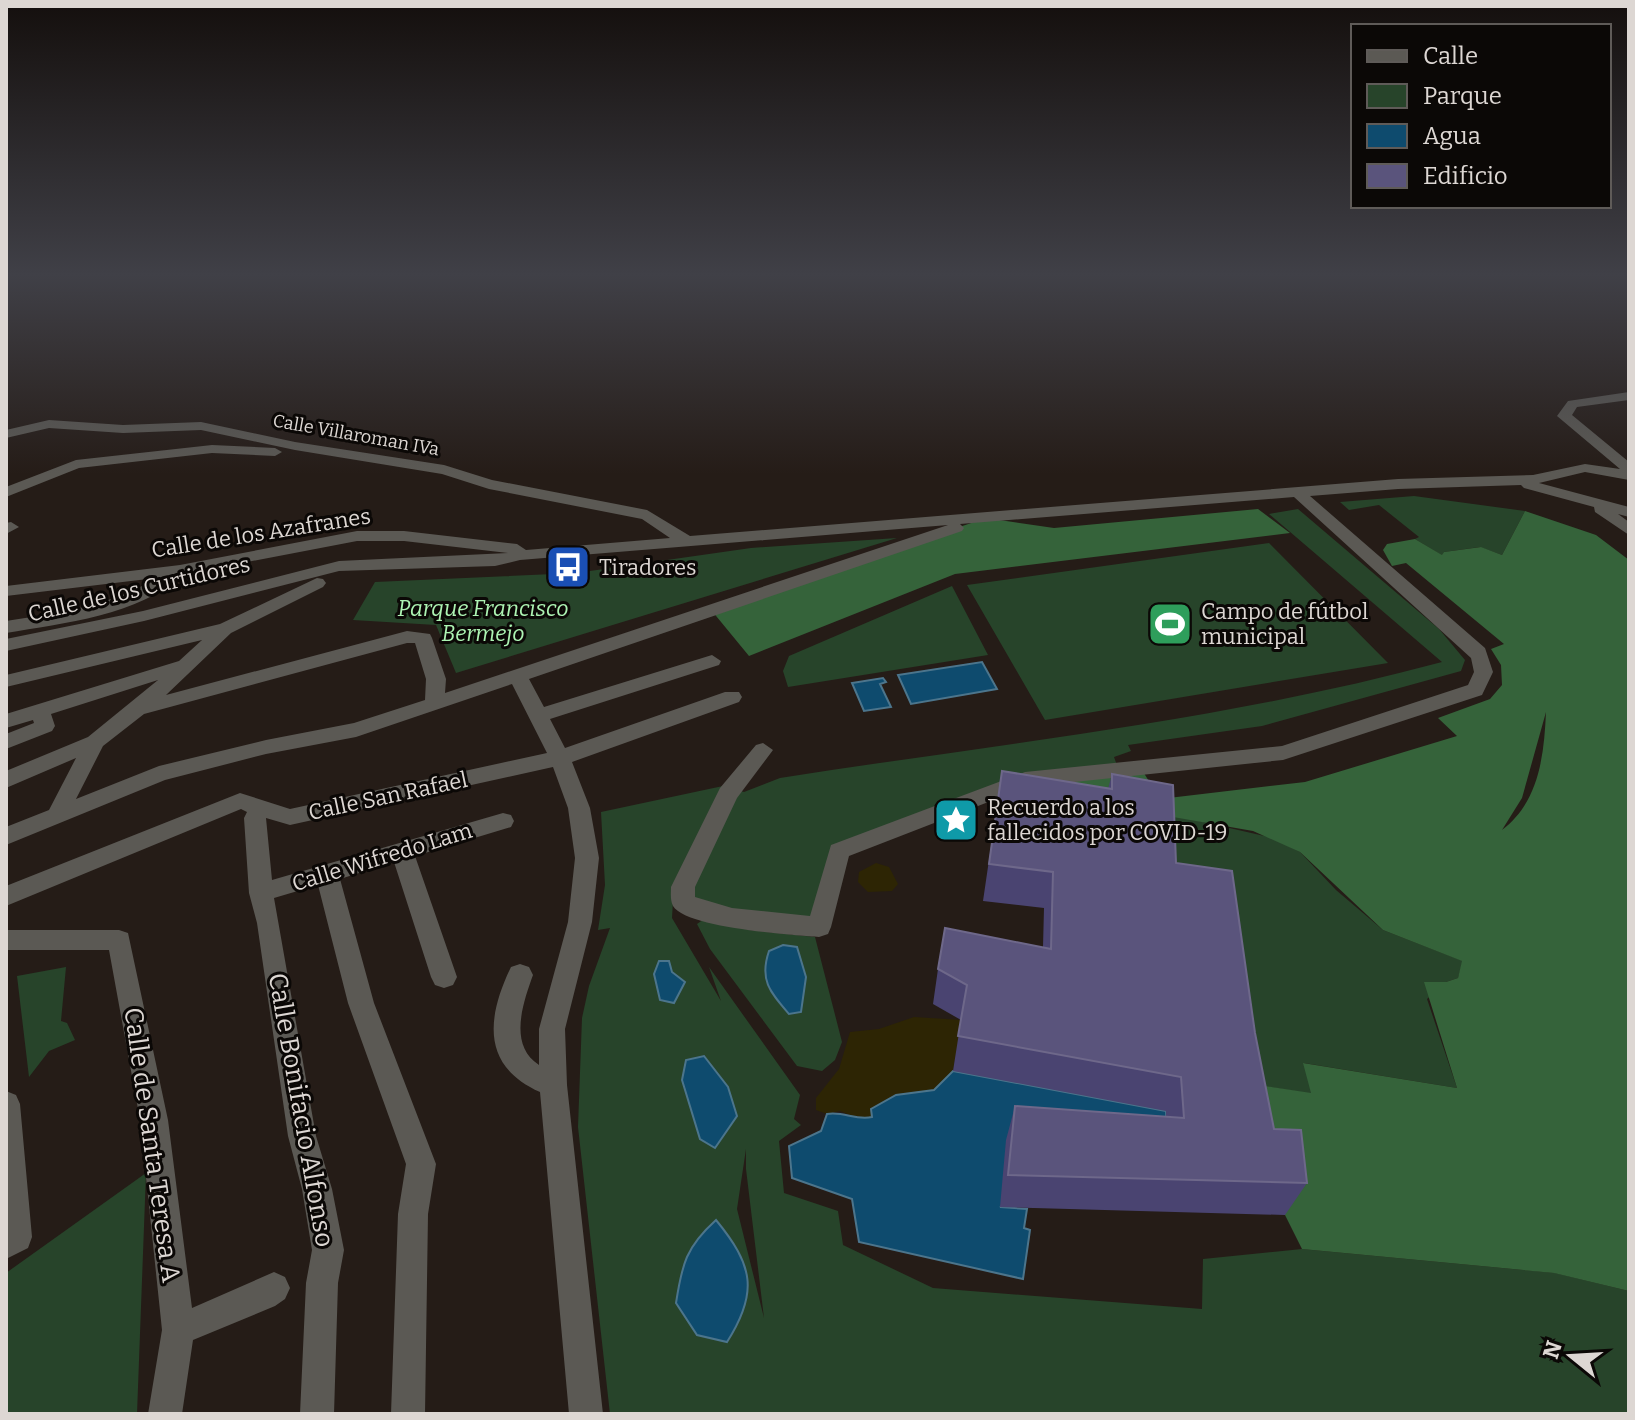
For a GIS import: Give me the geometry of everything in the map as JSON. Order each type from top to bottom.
[{"type":"street","points":[[1629,396],[1573,404],[1565,411],[1567,421],[1629,471]]},
{"type":"street","name":"Calle Villaroman IVa","points":[[6,434],[49,424],[123,429],[201,426],[313,449],[400,461],[489,484],[647,515],[689,543]]},
{"type":"street","points":[[1592,467],[1596,443]]},
{"type":"street","points":[[6,492],[76,464],[212,449],[313,449]]},
{"type":"street","points":[[6,780],[95,742],[137,709],[225,629],[296,591],[378,563],[485,562],[520,555],[1297,492],[1398,484],[1507,481],[1565,474],[1592,467],[1629,471]]},
{"type":"street","points":[[1565,474],[1566,486],[1629,530]]},
{"type":"street","points":[[1507,481],[1629,512]]},
{"type":"street","points":[[763,750],[728,794],[683,887],[683,902],[695,908],[760,923],[819,927],[839,851],[1025,780],[1283,753],[1475,690],[1484,680],[1485,666],[1478,652],[1297,492]]},
{"type":"street","points":[[6,836],[59,811],[159,774],[266,747],[356,730],[986,518]]},
{"type":"street","name":"Calle de los Azafranes","points":[[6,591],[180,570],[357,536],[404,536],[517,549],[520,555]]},
{"type":"street","name":"Calle de los Curtidores","points":[[6,645],[144,616],[339,566],[378,563]]},
{"type":"street","points":[[6,627],[101,608],[146,591],[180,570]]},
{"type":"street","points":[[6,681],[225,629]]},
{"type":"street","points":[[137,709],[407,637],[423,638],[436,679],[435,703]]},
{"type":"street","points":[[538,716],[712,661]]},
{"type":"street","points":[[6,721],[182,666]]},
{"type":"street","points":[[518,677],[560,758],[579,808],[588,875],[580,922],[552,1029],[553,1085],[586,1414]]},
{"type":"street","name":"Calle San Rafael","points":[[6,896],[240,801],[290,817],[560,758],[732,697]]},
{"type":"street","points":[[6,742],[45,726],[40,709]]},
{"type":"street","points":[[59,811],[95,742]]},
{"type":"street","name":"Calle Bonifacio Alfonso","points":[[260,808],[255,818],[261,893],[269,923],[302,1136],[317,1189],[328,1250],[322,1283],[317,1414]]},
{"type":"street","name":"Calle Wifredo Lam","points":[[261,893],[503,821]]},
{"type":"street","points":[[402,851],[444,977]]},
{"type":"street","points":[[327,873],[361,1003],[421,1164],[413,1214],[408,1414]]},
{"type":"street","name":"Calle de Santa Teresa A","points":[[6,940],[119,940],[154,1120],[178,1330],[165,1414]]},
{"type":"street","points":[[520,975],[507,1010],[510,1045],[519,1067],[553,1085]]},
{"type":"street","points":[[6,1104],[17,1237],[6,1243]]},
{"type":"street","points":[[178,1330],[264,1295],[274,1288]]},
{"type":"green space","points":[[1414,496],[1525,511],[1502,555],[1480,547],[1444,552],[1443,556],[1415,539],[1419,537],[1379,505],[1349,510],[1340,502]]},
{"type":"green space","points":[[1258,509],[1290,533],[955,574],[749,656],[712,611],[986,518],[1054,528]]},
{"type":"green space","points":[[1298,509],[1439,629],[1465,660],[1461,671],[1262,726],[1128,745],[1131,751],[1114,757],[1118,768],[1025,780],[840,851],[819,927],[695,908],[674,883],[672,918],[721,1001],[709,967],[800,1095],[794,1119],[801,1125],[779,1141],[784,1193],[838,1211],[843,1245],[933,1288],[1202,1309],[1203,1259],[1302,1249],[1555,1273],[1629,1291],[1629,1414],[610,1414],[578,1127],[582,1018],[589,986],[610,928],[598,930],[605,885],[601,812],[723,786],[744,792],[780,778],[1195,715],[1278,700],[1442,662],[1269,514]],"holes":[[[746,1149],[764,1318],[737,1209]]]},
{"type":"green space","points":[[1525,511],[1596,535],[1629,560],[1629,1291],[1554,1273],[1302,1249],[1285,1215],[1280,1164],[1240,1082],[1311,1093],[1303,1063],[1457,1088],[1424,982],[1446,982],[1458,978],[1462,961],[1383,930],[1300,852],[1253,831],[1116,807],[1025,780],[1142,770],[1160,799],[1305,782],[1457,736],[1438,718],[1490,699],[1502,685],[1501,665],[1491,649],[1504,644],[1406,563],[1392,566],[1383,550],[1387,544],[1415,539],[1442,555],[1444,552],[1481,547],[1502,555]],"holes":[[[1546,712],[1541,761],[1532,792],[1514,819],[1502,830],[1522,798]]]},
{"type":"green space","name":"Parque Francisco Bermejo","points":[[897,538],[456,673],[436,625],[353,620],[375,582],[576,573],[751,548]]},
{"type":"green space","name":"Campo de fútbol municipal","points":[[1269,543],[1388,663],[1045,720],[967,585]]},
{"type":"green space","points":[[952,586],[988,655],[788,687],[783,671],[789,656]]},
{"type":"green space","points":[[1177,816],[1273,838],[1300,852],[1336,890],[1383,930],[1463,961],[1458,978],[1446,982],[1427,999],[1457,1088],[1304,1063],[1312,1094],[1240,1082],[1163,899],[1161,822]]},
{"type":"green space","points":[[707,917],[749,930],[815,937],[842,1042],[835,1060],[822,1071],[797,1066],[710,949],[697,924]]},
{"type":"green space","points":[[66,967],[61,1021],[67,1023],[75,1040],[49,1051],[29,1077],[17,976]]},
{"type":"green space","points":[[146,1173],[137,1414],[6,1414],[6,1273]]},
{"type":"sand","points":[[876,863],[889,867],[898,884],[892,891],[868,892],[858,882],[859,872]]},
{"type":"sand","points":[[914,1017],[962,1020],[953,1071],[934,1090],[896,1095],[872,1117],[863,1120],[840,1111],[827,1114],[816,1110],[816,1098],[839,1069],[850,1032],[879,1029]]},
{"type":"water","points":[[982,662],[997,689],[911,704],[898,675]]},
{"type":"water","points":[[883,678],[886,682],[880,684],[891,707],[864,711],[852,683]]},
{"type":"water","points":[[783,945],[797,947],[806,977],[801,1012],[789,1014],[772,992],[766,978],[769,951]]},
{"type":"water","points":[[659,961],[669,961],[672,972],[685,982],[674,1003],[660,1000],[654,974]]},
{"type":"water","points":[[704,1056],[728,1087],[737,1116],[715,1148],[700,1139],[682,1080],[686,1060]]},
{"type":"water","points":[[953,1071],[1166,1111],[1168,1152],[1000,1207],[1027,1209],[1024,1228],[1030,1230],[1023,1279],[859,1242],[852,1199],[792,1178],[789,1146],[821,1131],[827,1114],[872,1117],[871,1109],[896,1095],[934,1090]]},
{"type":"water","points":[[716,1220],[738,1251],[747,1279],[744,1308],[727,1342],[697,1335],[676,1303],[687,1257],[698,1239]]},
{"type":"building","points":[[1002,771],[1112,789],[1112,774],[1173,785],[1176,863],[1232,871],[1255,1033],[1274,1129],[1301,1130],[1307,1183],[1008,1175],[1015,1106],[1184,1118],[1181,1077],[958,1036],[967,985],[938,969],[945,928],[1051,949],[1053,872],[989,864]]},
{"type":"place","name":"Tiradores","points":[[568,567]]},
{"type":"place","name":"Campo de fútbol municipal","points":[[1170,624]]},
{"type":"place","name":"Recuerdo a los fallecidos por COVID-19","points":[[956,820]]}]
